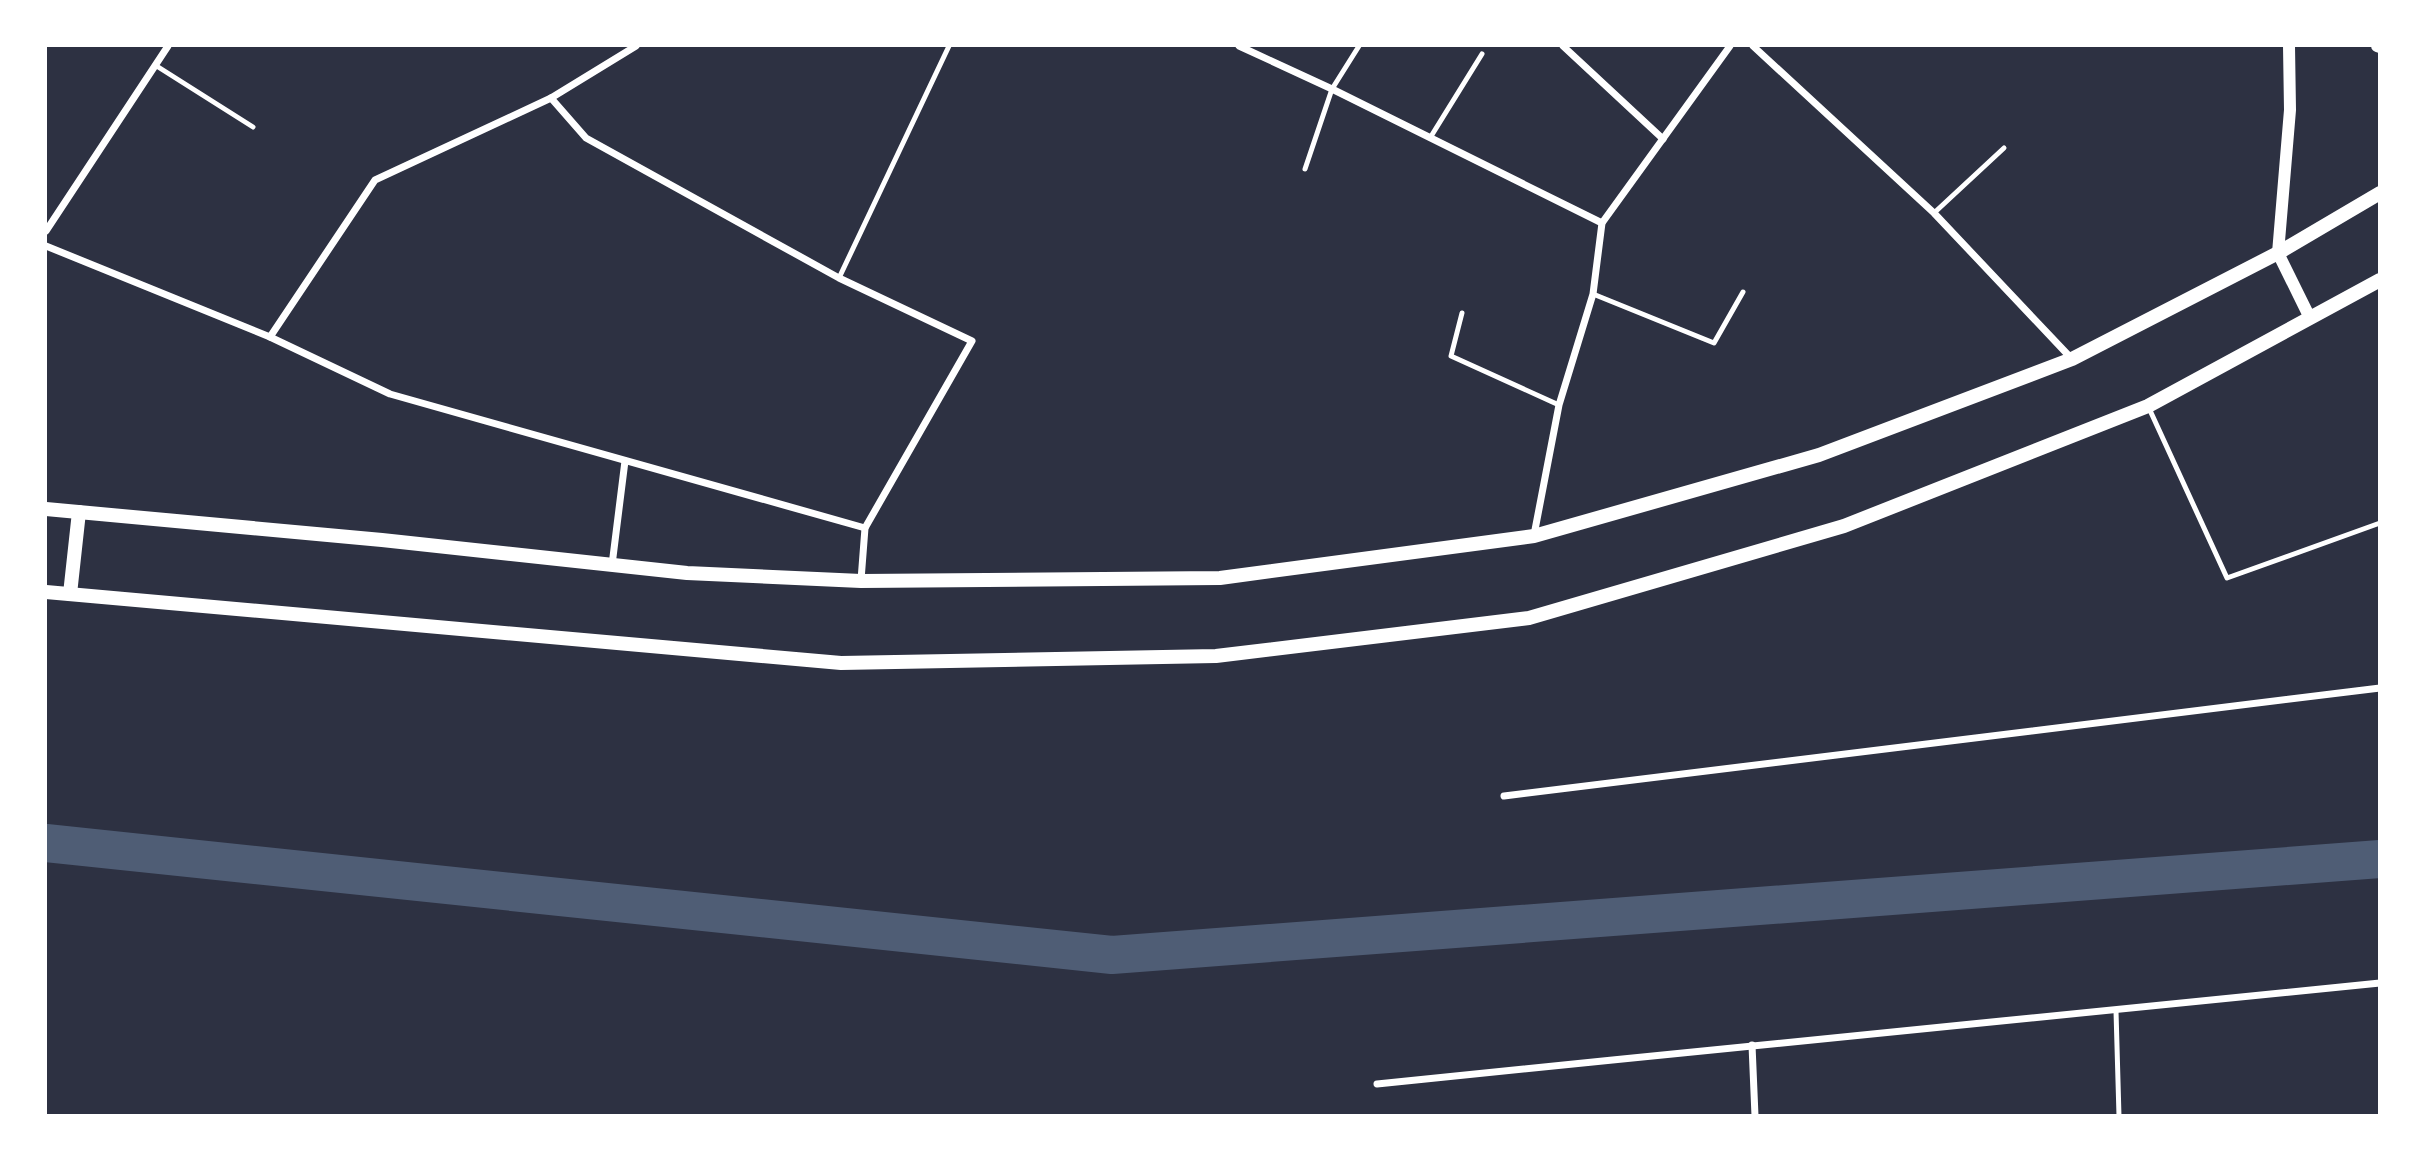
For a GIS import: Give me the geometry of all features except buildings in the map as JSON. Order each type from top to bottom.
[{"type":"main road","points":[[46,509],[382,540],[687,573],[861,581],[1220,578],[1534,536],[1819,456],[2072,359],[2278,253],[2379,193]]},
{"type":"main road","points":[[46,592],[841,663],[1216,656],[1529,618],[1844,526],[2148,406],[2379,280]]},
{"type":"main road","points":[[71,594],[79,512]]},
{"type":"street","points":[[46,231],[168,46]]},
{"type":"street","points":[[270,337],[375,180],[551,98],[636,46]]},
{"type":"street","points":[[1239,46],[1332,89],[1602,223]]},
{"type":"street","points":[[1563,46],[1663,139]]},
{"type":"street","points":[[1534,536],[1559,405],[1593,294],[1602,223],[1730,46]]},
{"type":"street","points":[[1753,46],[1934,212],[2072,359]]},
{"type":"street","points":[[2289,46],[2290,110],[2278,253],[2310,318]]},
{"type":"street","points":[[551,98],[586,138],[839,278],[972,341],[865,528],[861,581]]},
{"type":"street","points":[[46,246],[270,337],[390,394],[865,528]]},
{"type":"street","points":[[612,565],[625,461]]},
{"type":"street","points":[[1504,796],[2379,688]]},
{"type":"street","points":[[1377,1084],[2379,983]]},
{"type":"street","points":[[1752,1045],[1755,1115]]},
{"type":"lane","points":[[839,278],[949,46]]},
{"type":"lane","points":[[1255,53],[1260,46]]},
{"type":"lane","points":[[1305,169],[1332,89],[1359,46]]},
{"type":"lane","points":[[1430,138],[1482,54]]},
{"type":"lane","points":[[155,65],[253,127]]},
{"type":"lane","points":[[1934,212],[2004,148]]},
{"type":"lane","points":[[1593,294],[1714,343],[1743,292]]},
{"type":"lane","points":[[1462,313],[1451,356],[1559,405]]},
{"type":"lane","points":[[2148,406],[2227,578],[2379,523]]},
{"type":"lane","points":[[2116,1011],[2119,1115]]},
{"type":"waterway","points":[[46,843],[1112,955],[2380,859]]}]
